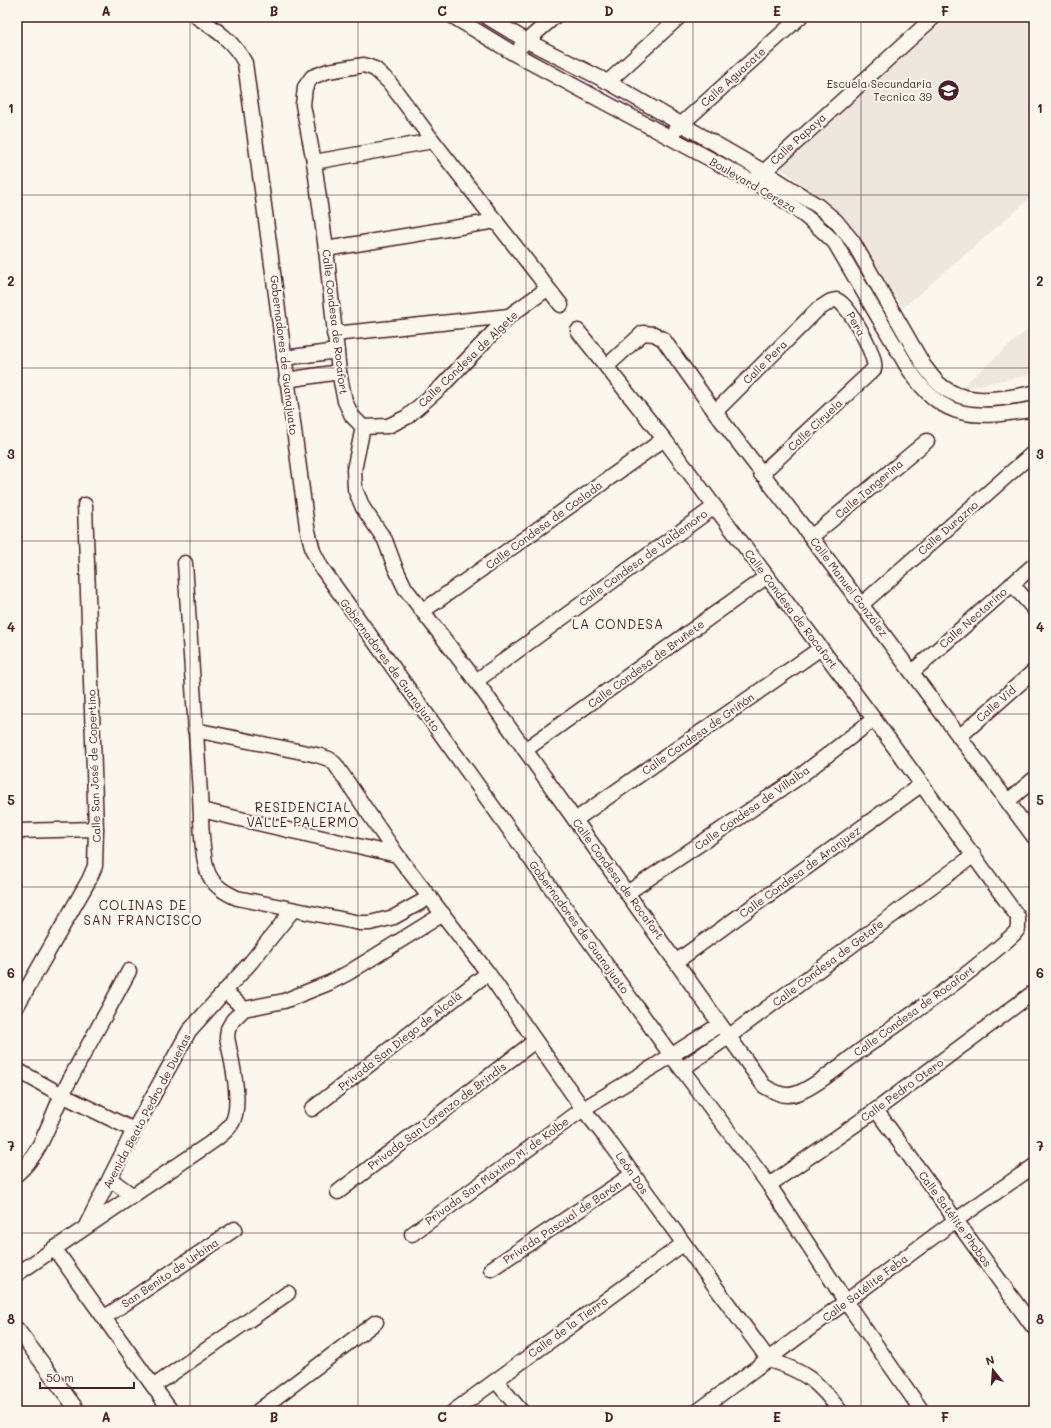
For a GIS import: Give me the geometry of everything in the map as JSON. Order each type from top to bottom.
[{"type":"street","name":"Gobernadores de Guanajuato","points":[[197,17],[216,29],[239,50],[245,63],[306,527],[320,567],[671,1055],[769,1185],[846,1302],[922,1411]]},
{"type":"street","name":"Boulevard Cereza","points":[[454,17],[513,53],[667,137],[754,182],[799,211],[820,228],[835,243],[920,387],[936,401],[952,410],[974,415],[998,415],[1034,409]]},
{"type":"street","name":"Boulevard Cereza","points":[[487,17],[528,41],[608,82],[680,125],[764,171],[818,206],[840,226],[853,242],[924,366],[939,384],[958,396],[976,399],[995,400],[1034,393]]},
{"type":"street","points":[[513,53],[554,17]]},
{"type":"street","points":[[608,82],[679,17]]},
{"type":"street","name":"Calle Aguacate","points":[[667,137],[800,17]]},
{"type":"street","name":"Calle Papaya","points":[[754,182],[764,171],[934,17]]},
{"type":"street","name":"Calle Condesa de Rocafort","points":[[561,305],[433,142],[389,82],[375,70],[364,64],[319,73],[307,82],[304,87],[303,106],[314,162],[326,249],[339,372],[345,401],[352,416],[363,427],[354,470],[357,499],[385,540],[405,588],[476,681],[677,961],[719,1025],[764,1086],[776,1094],[787,1096],[798,1093],[964,976],[1014,934],[1018,929],[1019,922],[1015,911],[874,719],[664,439],[578,331]]},
{"type":"street","points":[[314,162],[433,142]]},
{"type":"street","points":[[326,249],[496,221]]},
{"type":"street","name":"Calle Condesa de Algete","points":[[363,427],[388,426],[407,417],[441,387],[509,316],[547,289]]},
{"type":"street","name":"Pera","points":[[815,312],[831,301],[836,300],[844,303],[852,314],[874,357],[875,365],[868,376]]},
{"type":"street","name":"Calle Pera","points":[[715,412],[815,312]]},
{"type":"street","points":[[334,334],[509,316]]},
{"type":"street","name":"Calle Manuel González","points":[[607,366],[643,333],[654,334],[663,339],[761,474],[811,537],[1034,837]]},
{"type":"street","points":[[284,358],[337,351]]},
{"type":"street","points":[[286,380],[339,372]]},
{"type":"street","name":"Calle Ciruela","points":[[761,474],[868,376]]},
{"type":"street","name":"Calle Condesa de Coslada","points":[[423,612],[664,439]]},
{"type":"street","name":"Calle Tangerina","points":[[811,537],[927,441]]},
{"type":"street","name":"Calle Durazno","points":[[861,605],[1034,452]]},
{"type":"street","name":"Calle San José de Copertino","points":[[17,1006],[89,880],[95,866],[96,828],[85,505]]},
{"type":"street","name":"Calle Condesa de Valdemoro","points":[[476,681],[714,506]]},
{"type":"street","points":[[185,563],[195,730],[206,864],[209,875],[217,886],[226,893],[237,898],[293,910],[370,923],[394,917],[430,897]]},
{"type":"street","name":"Calle Nectarino","points":[[912,672],[1034,565]]},
{"type":"street","name":"Calle Condesa de Bruñete","points":[[525,750],[766,577]]},
{"type":"street","points":[[1012,584],[1034,609]]},
{"type":"street","name":"Calle Condesa de Griñón","points":[[576,820],[821,648]]},
{"type":"street","name":"Calle Vid","points":[[959,736],[1034,671]]},
{"type":"street","name":"Calle Condesa de Villalba","points":[[627,893],[795,780],[874,719]]},
{"type":"street","name":"León Dos","points":[[195,730],[317,755],[329,759],[336,764],[397,855],[488,973],[583,1109],[633,1174],[769,1360]]},
{"type":"street","points":[[1008,801],[1034,779]]},
{"type":"street","name":"Calle Condesa de Aranjuez","points":[[677,961],[922,784]]},
{"type":"street","points":[[201,810],[397,855]]},
{"type":"street","points":[[17,830],[96,828]]},
{"type":"street","name":"Calle Condesa de Getafe","points":[[682,1069],[728,1037],[974,855]]},
{"type":"street","name":"Avenida Beato Pedro de Dueñas","points":[[86,1226],[134,1130],[189,1031],[251,962],[293,910]]},
{"type":"street","points":[[225,991],[244,1009],[284,1001],[329,983],[443,914]]},
{"type":"street","points":[[17,1174],[29,1162],[38,1148],[62,1095],[129,971]]},
{"type":"street","name":"Privada San Diego de Alcalá","points":[[312,1109],[488,973]]},
{"type":"street","name":"Calle Pedro Otero","points":[[769,1185],[876,1110],[1034,992]]},
{"type":"street","name":"Avenida Beato Pedro de Dueñas","points":[[17,1274],[132,1195],[210,1144],[223,1133],[232,1122],[236,1109],[236,1092],[228,1029],[233,1020],[244,1009]]},
{"type":"street","points":[[671,1055],[719,1025]]},
{"type":"street","name":"Privada San Lorenzo de Brindis","points":[[338,1192],[535,1041]]},
{"type":"street","name":"Privada San Máximo M. de Kolbe","points":[[412,1234],[583,1109],[671,1055]]},
{"type":"street","points":[[17,1070],[62,1095],[134,1130]]},
{"type":"street","name":"Calle Satélite Phobos","points":[[876,1110],[1034,1328]]},
{"type":"street","name":"Calle Satélite Feba","points":[[698,1411],[769,1360],[956,1220],[1034,1166]]},
{"type":"street","name":"Privada Pascual de Barón","points":[[491,1269],[633,1174]]},
{"type":"street","points":[[110,1179],[132,1195]]},
{"type":"street","name":"San Benito de Urbina","points":[[105,1317],[235,1229]]},
{"type":"street","name":"Calle de la Tierra","points":[[454,1411],[683,1244]]},
{"type":"street","points":[[54,1248],[171,1411]]},
{"type":"street","points":[[154,1386],[288,1293]]},
{"type":"street","points":[[258,1411],[376,1322]]},
{"type":"street","points":[[17,1329],[78,1411]]},
{"type":"street","points":[[769,1360],[792,1368],[808,1376],[829,1396],[840,1411]]},
{"type":"street","points":[[496,1381],[521,1411]]},
{"type":"shaded area","name":"Escuela Secundaria Tecnica 39","points":[[950,17],[1034,17],[1034,195],[903,308],[845,218],[775,164]]},
{"type":"shaded area","points":[[1034,324],[1034,374],[959,389]]},
{"type":"place","name":"Escuela Secundaria Tecnica 39","points":[[948,90]]},
{"type":"district","name":"LA CONDESA","points":[[618,624]]},
{"type":"district","name":"RESIDENCIAL VALLE PALERMO","points":[[303,814]]},
{"type":"district","name":"COLINAS DE SAN FRANCISCO","points":[[143,912]]}]
